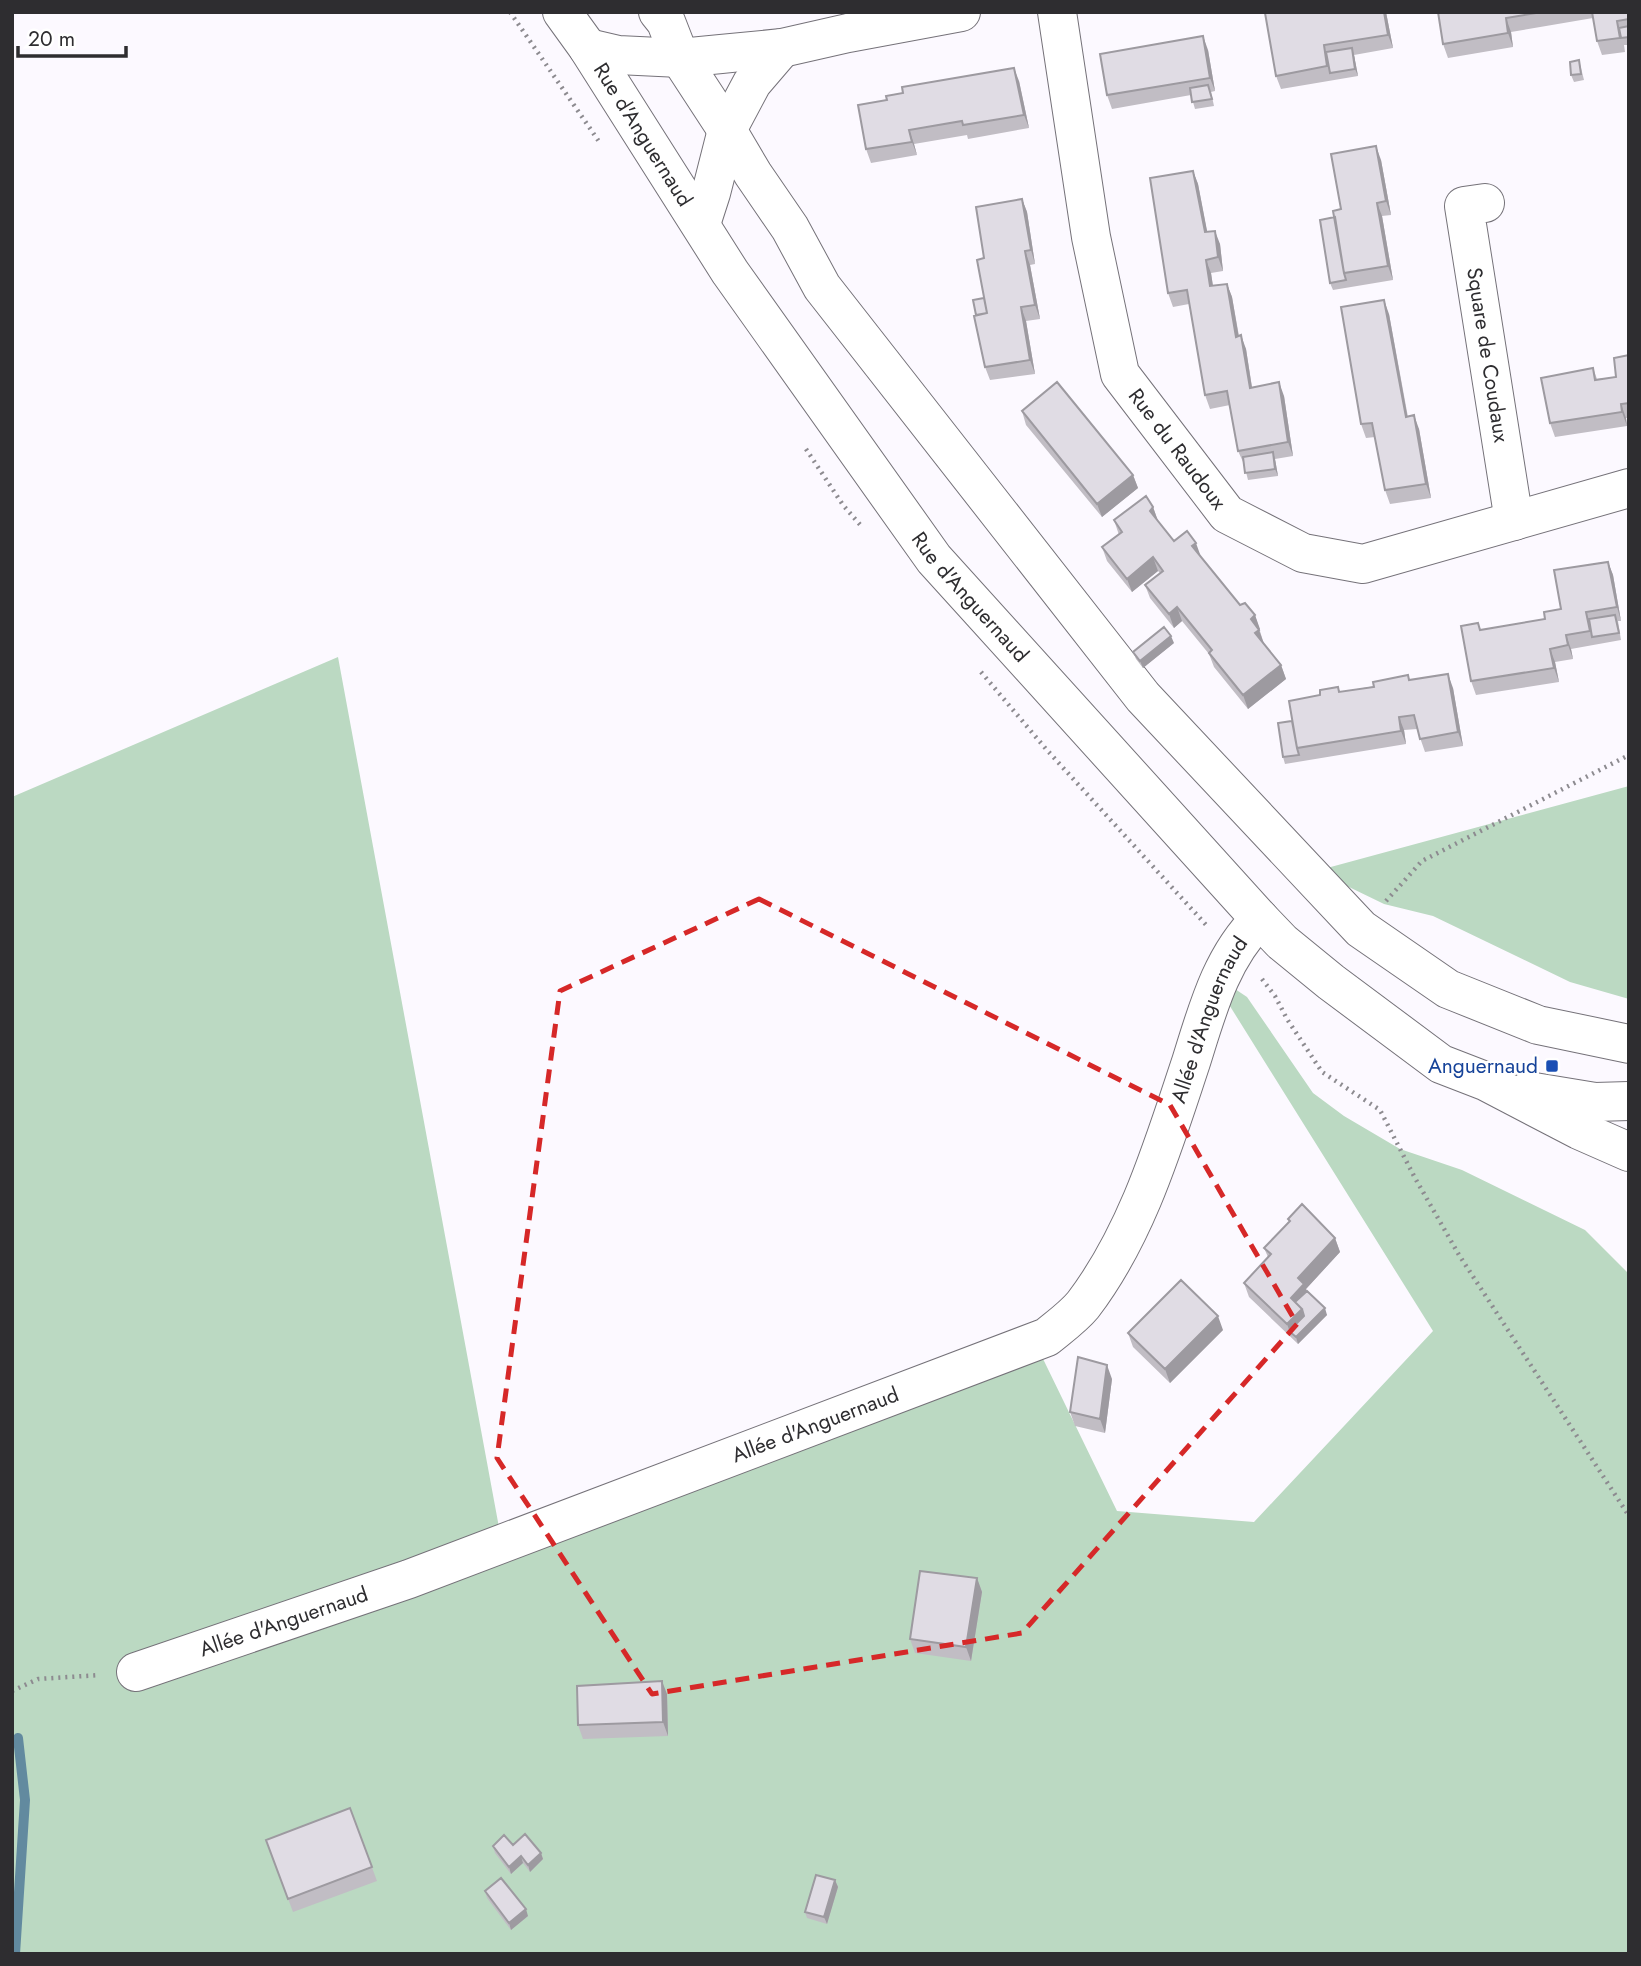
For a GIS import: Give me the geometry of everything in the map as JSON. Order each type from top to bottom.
[{"type":"street","name":"Rue d'Anguernaud","points":[[562,12],[588,48],[730,272],[934,559],[1282,943],[1441,1064],[1485,1082],[1629,1152]]},
{"type":"street","points":[[658,12],[666,22],[680,58],[790,228],[822,287],[1143,697],[1361,929],[1448,989],[1538,1025],[1629,1044]]},
{"type":"street","points":[[588,48],[618,55],[680,58],[782,48],[961,12]]},
{"type":"street","name":"Rue du Raudoux","points":[[1058,12],[1091,237],[1121,374],[1227,514],[1303,553],[1363,564],[1629,488]]},
{"type":"street","points":[[701,224],[727,130],[752,83],[782,48]]},
{"type":"street","name":"Square de Coudaux","points":[[1485,203],[1464,206],[1514,522]]},
{"type":"street","name":"Allée d'Anguernaud","points":[[136,1672],[409,1579],[1047,1337],[1081,1307],[1111,1262],[1143,1199],[1212,996],[1245,934],[1260,919]]},
{"type":"street","name":"Rue d'Anguernaud","points":[[1485,1082],[1595,1102],[1629,1101]]},
{"type":"path","points":[[1361,929],[1422,861],[1629,755]]},
{"type":"path","points":[[12,1691],[38,1679],[136,1672]]},
{"type":"highlighted area","points":[[759,899],[1170,1105],[1297,1324],[1022,1633],[652,1694],[497,1458],[560,991]]},
{"type":"green space","points":[[338,657],[503,1549],[1028,1328],[1117,1511],[1254,1522],[1433,1331],[1208,971],[1247,997],[1313,1093],[1344,1116],[1400,1149],[1462,1170],[1585,1230],[1629,1274],[1629,1954],[12,1954],[12,797]]},
{"type":"green space","points":[[1629,786],[1629,999],[1570,982],[1433,916],[1384,904],[1316,871]]},
{"type":"building","points":[[1384,12],[1388,35],[1324,45],[1327,66],[1276,76],[1265,13]]},
{"type":"building","points":[[1438,12],[1542,12],[1506,18],[1508,33],[1443,44]]},
{"type":"building","points":[[1592,12],[1629,12],[1629,19],[1617,21],[1620,38],[1597,41]]},
{"type":"building","points":[[1629,26],[1629,37],[1621,38],[1619,28]]},
{"type":"building","points":[[1203,36],[1210,78],[1107,95],[1100,54]]},
{"type":"building","points":[[1352,48],[1355,69],[1330,73],[1326,52]]},
{"type":"building","points":[[1579,60],[1581,74],[1571,75],[1570,62]]},
{"type":"building","points":[[1014,68],[1024,115],[909,130],[912,142],[866,149],[858,105],[887,100],[886,96],[903,93],[902,87]]},
{"type":"building","points":[[1208,85],[1212,99],[1192,102],[1190,88]]},
{"type":"building","points":[[1376,146],[1386,201],[1377,203],[1388,266],[1344,273],[1333,211],[1341,209],[1331,154]]},
{"type":"building","points":[[1193,171],[1205,232],[1215,231],[1218,257],[1206,260],[1210,286],[1227,284],[1236,337],[1241,335],[1250,388],[1279,382],[1288,442],[1238,451],[1227,391],[1205,395],[1187,290],[1168,293],[1150,178]]},
{"type":"building","points":[[1022,199],[1031,250],[1025,251],[1035,305],[1021,307],[1030,360],[985,367],[974,316],[987,313],[977,260],[984,258],[976,207]]},
{"type":"building","points":[[1335,217],[1346,280],[1330,283],[1320,220]]},
{"type":"building","points":[[984,298],[987,313],[976,315],[973,300]]},
{"type":"building","points":[[1384,300],[1406,417],[1414,415],[1426,484],[1385,490],[1372,423],[1361,424],[1341,307]]},
{"type":"building","points":[[1629,355],[1629,403],[1621,404],[1622,412],[1550,423],[1541,378],[1593,368],[1595,380],[1616,377],[1614,358]]},
{"type":"building","points":[[1057,382],[1133,475],[1097,504],[1022,411]]},
{"type":"building","points":[[1273,452],[1275,469],[1245,473],[1243,457]]},
{"type":"building","points":[[1146,496],[1153,507],[1150,511],[1174,541],[1187,531],[1196,543],[1192,546],[1240,605],[1245,603],[1255,615],[1251,619],[1259,630],[1255,633],[1281,665],[1243,695],[1209,653],[1212,650],[1177,607],[1169,614],[1145,585],[1163,571],[1153,557],[1127,579],[1102,547],[1122,532],[1114,520]]},
{"type":"building","points":[[1608,562],[1617,607],[1586,612],[1590,631],[1566,635],[1568,645],[1550,649],[1554,668],[1471,681],[1461,626],[1478,623],[1480,630],[1545,619],[1544,612],[1561,609],[1554,570]]},
{"type":"building","points":[[1615,615],[1619,633],[1592,637],[1589,619]]},
{"type":"building","points":[[1164,627],[1171,636],[1140,661],[1133,652]]},
{"type":"building","points":[[1448,674],[1458,732],[1420,739],[1414,715],[1399,717],[1401,731],[1297,748],[1289,701],[1320,695],[1320,690],[1338,687],[1339,692],[1374,687],[1373,682],[1408,675],[1409,680]]},
{"type":"building","points":[[1292,721],[1299,755],[1283,757],[1278,723]]},
{"type":"building","points":[[1302,1204],[1335,1238],[1298,1278],[1304,1284],[1291,1298],[1302,1309],[1287,1324],[1244,1283],[1271,1254],[1264,1248]]},
{"type":"building","points":[[1181,1280],[1218,1316],[1165,1369],[1128,1333]]},
{"type":"building","points":[[1307,1291],[1325,1308],[1296,1337],[1289,1331],[1304,1316],[1302,1309],[1295,1302]]},
{"type":"building","points":[[1078,1357],[1107,1365],[1100,1419],[1070,1412]]},
{"type":"building","points":[[920,1571],[977,1578],[966,1647],[910,1639]]},
{"type":"building","points":[[662,1681],[663,1722],[578,1725],[577,1686]]},
{"type":"building","points":[[350,1808],[372,1867],[288,1899],[266,1840]]},
{"type":"building","points":[[525,1834],[541,1853],[528,1865],[521,1856],[509,1867],[493,1846],[504,1835],[513,1845]]},
{"type":"building","points":[[816,1875],[835,1880],[824,1917],[805,1912]]},
{"type":"building","points":[[501,1878],[526,1909],[509,1923],[485,1891]]},
{"type":"waterway","points":[[15,1954],[25,1800],[18,1738]]},
{"type":"place","name":"Anguernaud","points":[[1552,1066]]}]
